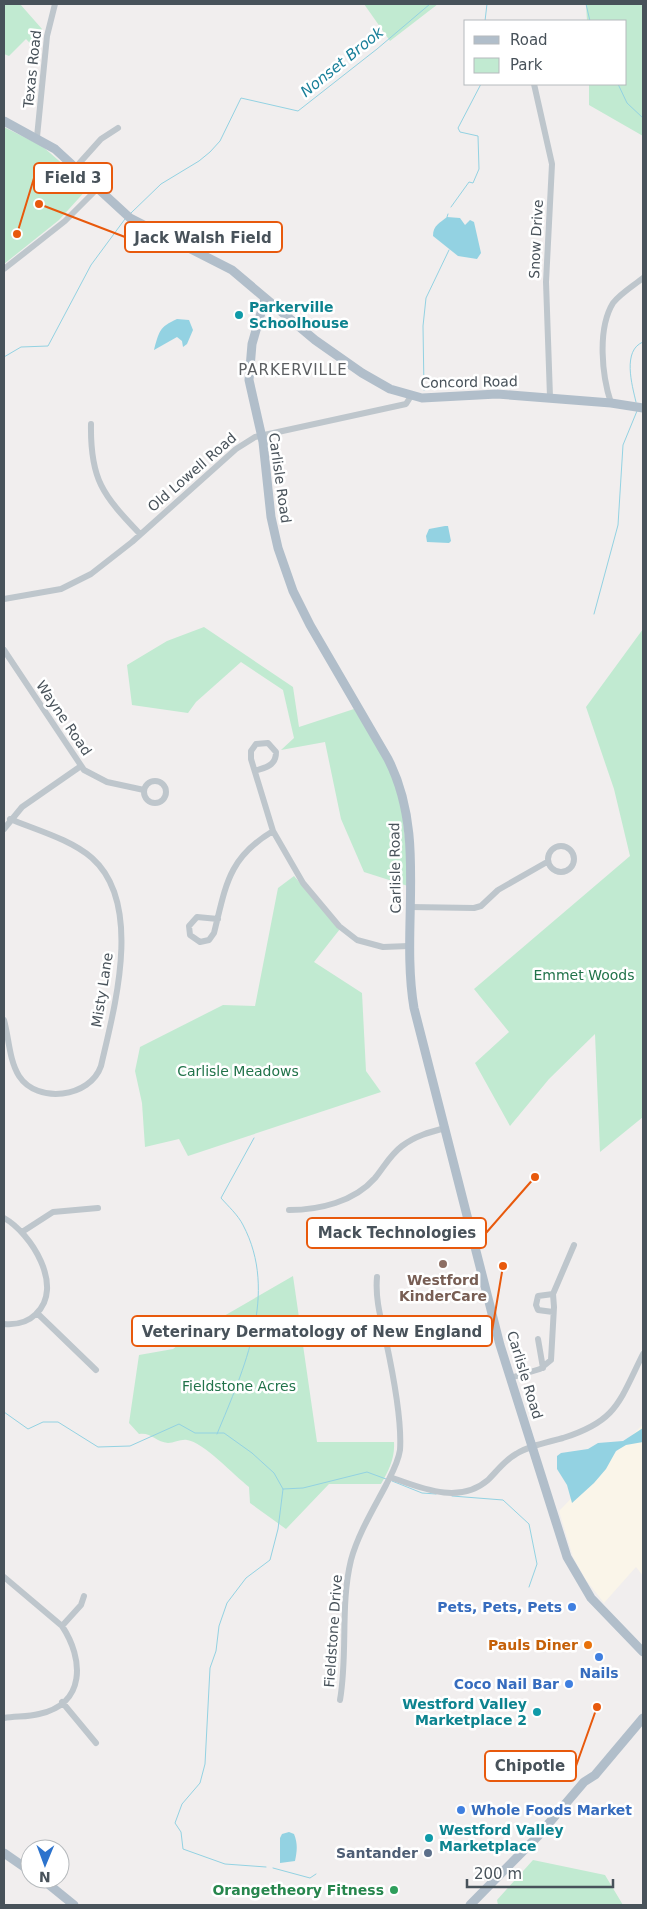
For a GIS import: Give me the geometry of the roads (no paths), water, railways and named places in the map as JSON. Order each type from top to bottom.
[{"type":"main road","points":[[4,121],[37,137],[55,149],[130,218],[223,264],[244,279],[265,299]]},
{"type":"main road","name":"Concord Road","points":[[265,299],[315,340],[390,390],[411,396],[435,398],[488,393],[611,403],[643,408]]},
{"type":"main road","name":"Carlisle Road","points":[[265,299],[254,337],[249,366],[250,392],[261,435],[274,532],[294,590],[324,650],[400,782],[409,829],[410,983],[414,1008],[510,1378],[557,1527],[576,1575],[591,1598],[643,1652]]},
{"type":"main road","points":[[470,1905],[538,1836],[588,1778],[590,1772],[643,1709]]},
{"type":"main road","points":[[588,1778],[595,1775],[643,1718]]},
{"type":"main road","points":[[4,1853],[20,1864]]},
{"type":"main road","points":[[54,1889],[74,1905]]},
{"type":"street","name":"Texas Road","points":[[37,137],[47,36],[55,4]]},
{"type":"street","name":"Snow Drive","points":[[534,85],[552,164],[546,282],[550,398]]},
{"type":"street","points":[[75,168],[102,139],[118,128]]},
{"type":"street","points":[[4,269],[65,221],[97,189]]},
{"type":"street","points":[[611,403],[603,363],[606,324],[614,303],[643,278]]},
{"type":"street","name":"Old Lowell Road","points":[[4,599],[48,592],[73,585],[100,568],[246,441],[261,435],[406,404],[411,396]]},
{"type":"street","points":[[91,424],[93,464],[98,482],[107,497],[140,534]]},
{"type":"street","name":"Wayne Road","points":[[4,650],[88,774],[100,779],[144,790]]},
{"type":"street","points":[[255,771],[269,767],[275,761],[276,752],[268,743],[260,743],[251,751],[255,771],[273,831],[286,858],[303,883],[345,932],[357,940],[372,945],[409,946]]},
{"type":"street","points":[[4,829],[10,819],[28,802],[81,766]]},
{"type":"street","name":"Misty Lane","points":[[4,1020],[14,1064],[25,1083],[35,1089],[48,1093],[70,1092],[83,1089],[93,1081],[101,1066],[121,952],[117,903],[111,886],[98,864],[78,848],[10,819]]},
{"type":"street","points":[[218,919],[201,916],[193,919],[189,926],[190,935],[196,941],[209,940],[214,933],[218,919],[230,877],[240,858],[256,842],[273,831]]},
{"type":"street","points":[[410,907],[474,908],[481,906],[498,890],[547,862],[550,851],[557,846],[570,849],[574,856],[570,868],[562,873],[553,871],[547,862]]},
{"type":"street","points":[[289,1210],[313,1209],[352,1196],[372,1181],[387,1160],[401,1146],[418,1136],[445,1128]]},
{"type":"street","points":[[22,1232],[53,1212],[98,1208]]},
{"type":"street","points":[[4,1218],[22,1232],[43,1266],[48,1278],[48,1295],[37,1313],[23,1322],[4,1324]]},
{"type":"street","points":[[510,1378],[543,1368],[549,1363],[552,1356],[554,1312],[552,1294],[574,1245]]},
{"type":"street","name":"Fieldstone Drive","points":[[340,1700],[344,1681],[348,1579],[351,1560],[398,1460],[400,1430],[384,1333],[377,1304],[377,1277]]},
{"type":"street","points":[[552,1294],[538,1296],[536,1305],[538,1310],[554,1312]]},
{"type":"street","points":[[37,1313],[96,1370]]},
{"type":"street","points":[[384,1333],[493,1317]]},
{"type":"street","points":[[538,1339],[543,1368]]},
{"type":"street","points":[[390,1477],[432,1491],[446,1493],[469,1491],[488,1480],[516,1454],[585,1431],[603,1421],[623,1394],[643,1354]]},
{"type":"street","points":[[4,1577],[62,1626],[69,1637],[78,1663],[77,1678],[73,1690],[62,1702],[40,1714],[4,1718]]},
{"type":"street","points":[[62,1626],[81,1605],[84,1596]]},
{"type":"street","points":[[62,1702],[96,1743]]},
{"type":"water","points":[[447,217],[460,218],[465,225],[470,220],[474,222],[481,253],[477,259],[458,256],[433,236],[436,227]]},
{"type":"water","points":[[177,319],[189,320],[193,330],[187,344],[183,347],[182,341],[177,337],[154,350],[163,328]]},
{"type":"water","points":[[448,526],[451,541],[449,543],[427,542],[426,536],[429,529]]},
{"type":"water","points":[[643,1428],[643,1442],[626,1445],[616,1451],[606,1469],[572,1503],[567,1485],[557,1469],[557,1456],[561,1453],[588,1449],[598,1443],[623,1441]]},
{"type":"water","points":[[289,1832],[294,1834],[296,1841],[295,1861],[280,1863],[280,1838],[282,1834]]},
{"type":"waterway","name":"Nonset Brook","points":[[131,213],[161,184],[199,161],[210,152],[220,141],[241,98],[298,111],[377,49],[430,4]]},
{"type":"waterway","points":[[485,20],[487,4]]},
{"type":"waterway","points":[[586,4],[590,20]]},
{"type":"waterway","points":[[451,207],[469,182],[473,183],[479,169],[478,136],[460,132],[458,128],[480,85]]},
{"type":"waterway","points":[[618,85],[627,103],[643,118]]},
{"type":"waterway","name":"Nonset Brook","points":[[4,357],[21,347],[48,346],[91,265],[125,219]]},
{"type":"waterway","points":[[424,390],[423,326],[426,298],[449,250]]},
{"type":"waterway","points":[[636,402],[631,378],[631,360],[632,352],[643,342]]},
{"type":"waterway","points":[[594,614],[618,525],[623,445],[637,411]]},
{"type":"waterway","points":[[217,1434],[247,1357],[254,1331],[258,1304],[258,1277],[253,1251],[241,1221],[221,1198],[254,1138]]},
{"type":"waterway","points":[[4,1412],[28,1429],[43,1422],[58,1422],[98,1447],[130,1446],[179,1424],[195,1433],[224,1433],[252,1453],[274,1473],[283,1489],[278,1529],[270,1560],[246,1578],[227,1603],[219,1626],[216,1651],[210,1668],[205,1764],[200,1783],[182,1804],[175,1823],[181,1832],[183,1849],[225,1864],[266,1867]]},
{"type":"waterway","points":[[283,1489],[303,1488],[367,1472],[386,1479]]},
{"type":"waterway","points":[[392,1481],[422,1493],[436,1494]]},
{"type":"waterway","points":[[452,1496],[503,1500],[529,1524],[537,1564],[529,1587]]},
{"type":"waterway","points":[[273,1868],[310,1878],[316,1874]]},
{"type":"place","name":"Jack Walsh Field","points":[[39,204]]},
{"type":"place","name":"Field 3","points":[[17,234]]},
{"type":"place","name":"Parkerville Schoolhouse","points":[[239,315]]},
{"type":"place","name":"Mack Technologies","points":[[535,1177]]},
{"type":"place","name":"Westford KinderCare","points":[[443,1264]]},
{"type":"place","name":"Veterinary Dermatology of New England","points":[[503,1266]]},
{"type":"place","name":"Pets, Pets, Pets","points":[[572,1607]]},
{"type":"place","name":"Pauls Diner","points":[[588,1645]]},
{"type":"place","name":"Nails","points":[[599,1657]]},
{"type":"place","name":"Coco Nail Bar","points":[[569,1684]]},
{"type":"place","name":"Chipotle","points":[[597,1707]]},
{"type":"place","name":"Westford Valley Marketplace 2","points":[[537,1712]]},
{"type":"place","name":"Whole Foods Market","points":[[461,1810]]},
{"type":"place","name":"Westford Valley Marketplace","points":[[429,1838]]},
{"type":"place","name":"Santander","points":[[428,1853]]},
{"type":"place","name":"Orangetheory Fitness","points":[[394,1890]]},
{"type":"district","name":"PARKERVILLE","points":[[293,370]]},
{"type":"park label","name":"Emmet Woods","points":[[584,975]]},
{"type":"park label","name":"Carlisle Meadows","points":[[238,1071]]},
{"type":"park label","name":"Fieldstone Acres","points":[[239,1386]]}]
